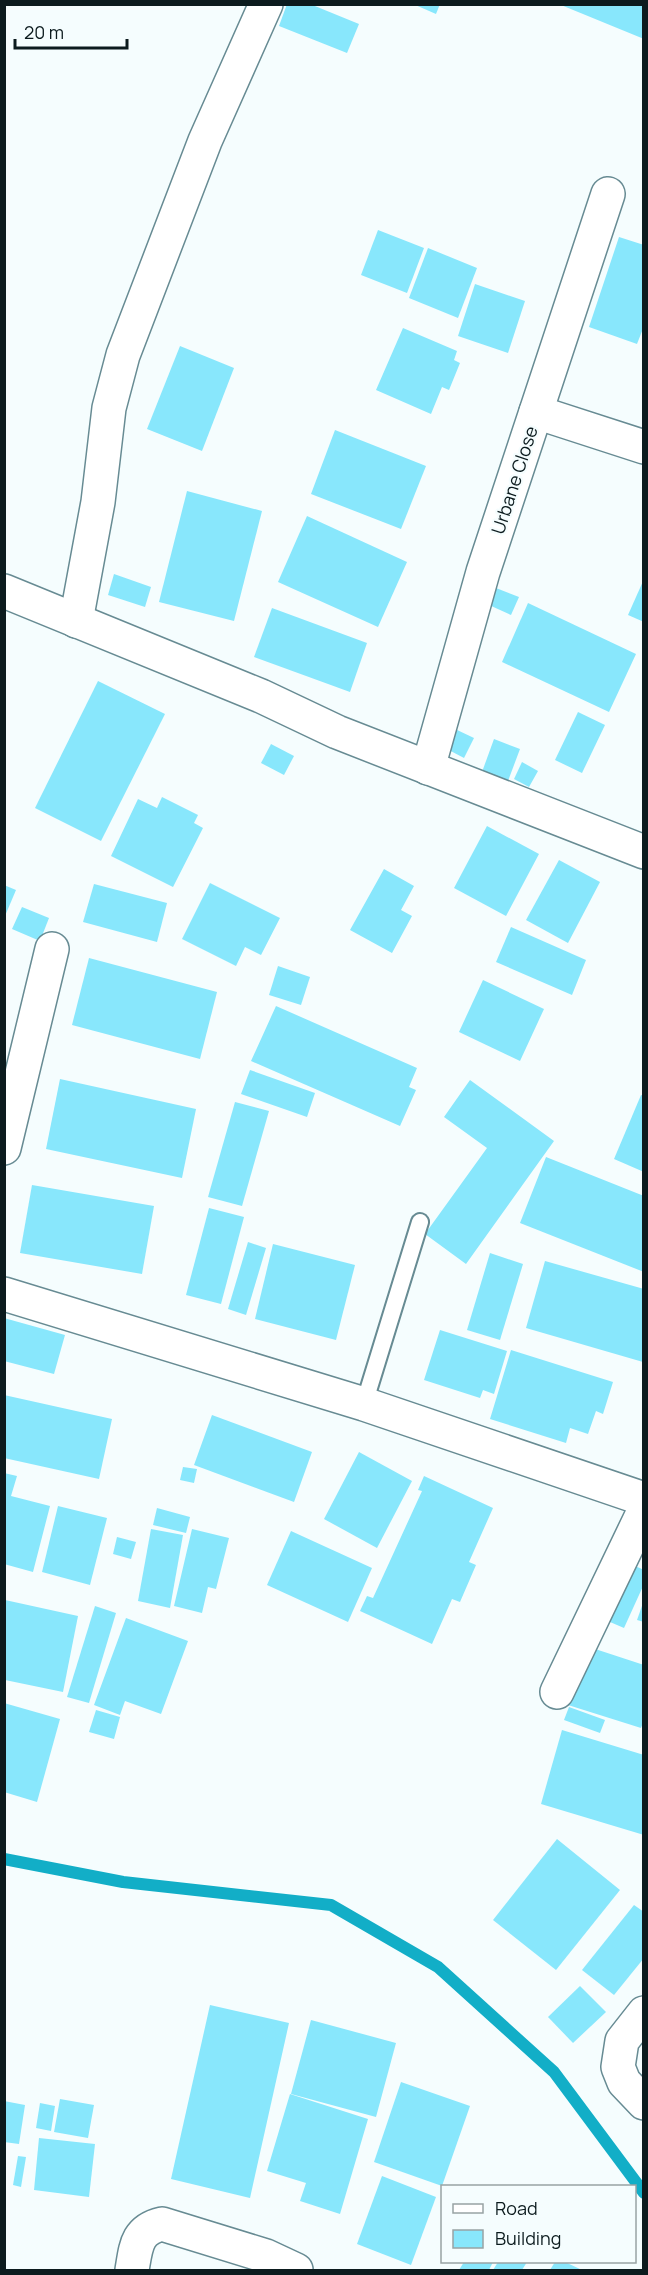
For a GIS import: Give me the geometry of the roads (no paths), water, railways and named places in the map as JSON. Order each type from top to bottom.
[{"type":"street","points":[[76,621],[98,502],[109,408],[123,355],[205,141],[266,4]]},
{"type":"street","name":"Urbane Close","points":[[428,768],[483,572],[608,194]]},
{"type":"street","points":[[536,412],[644,447]]},
{"type":"street","points":[[4,591],[428,768],[644,852]]},
{"type":"street","points":[[4,1148],[52,950]]},
{"type":"street","points":[[4,1294],[364,1404],[644,1499]]},
{"type":"street","points":[[557,1692],[644,1511]]},
{"type":"street","points":[[644,2013],[622,2041],[618,2067],[624,2082],[644,2103]]},
{"type":"street","points":[[132,2271],[138,2241],[150,2227],[162,2224],[266,2256],[296,2271]]},
{"type":"lane","points":[[364,1404],[420,1222]]},
{"type":"waterway","points":[[4,1859],[123,1882],[331,1905],[438,1967],[554,2072],[644,2193]]}]
